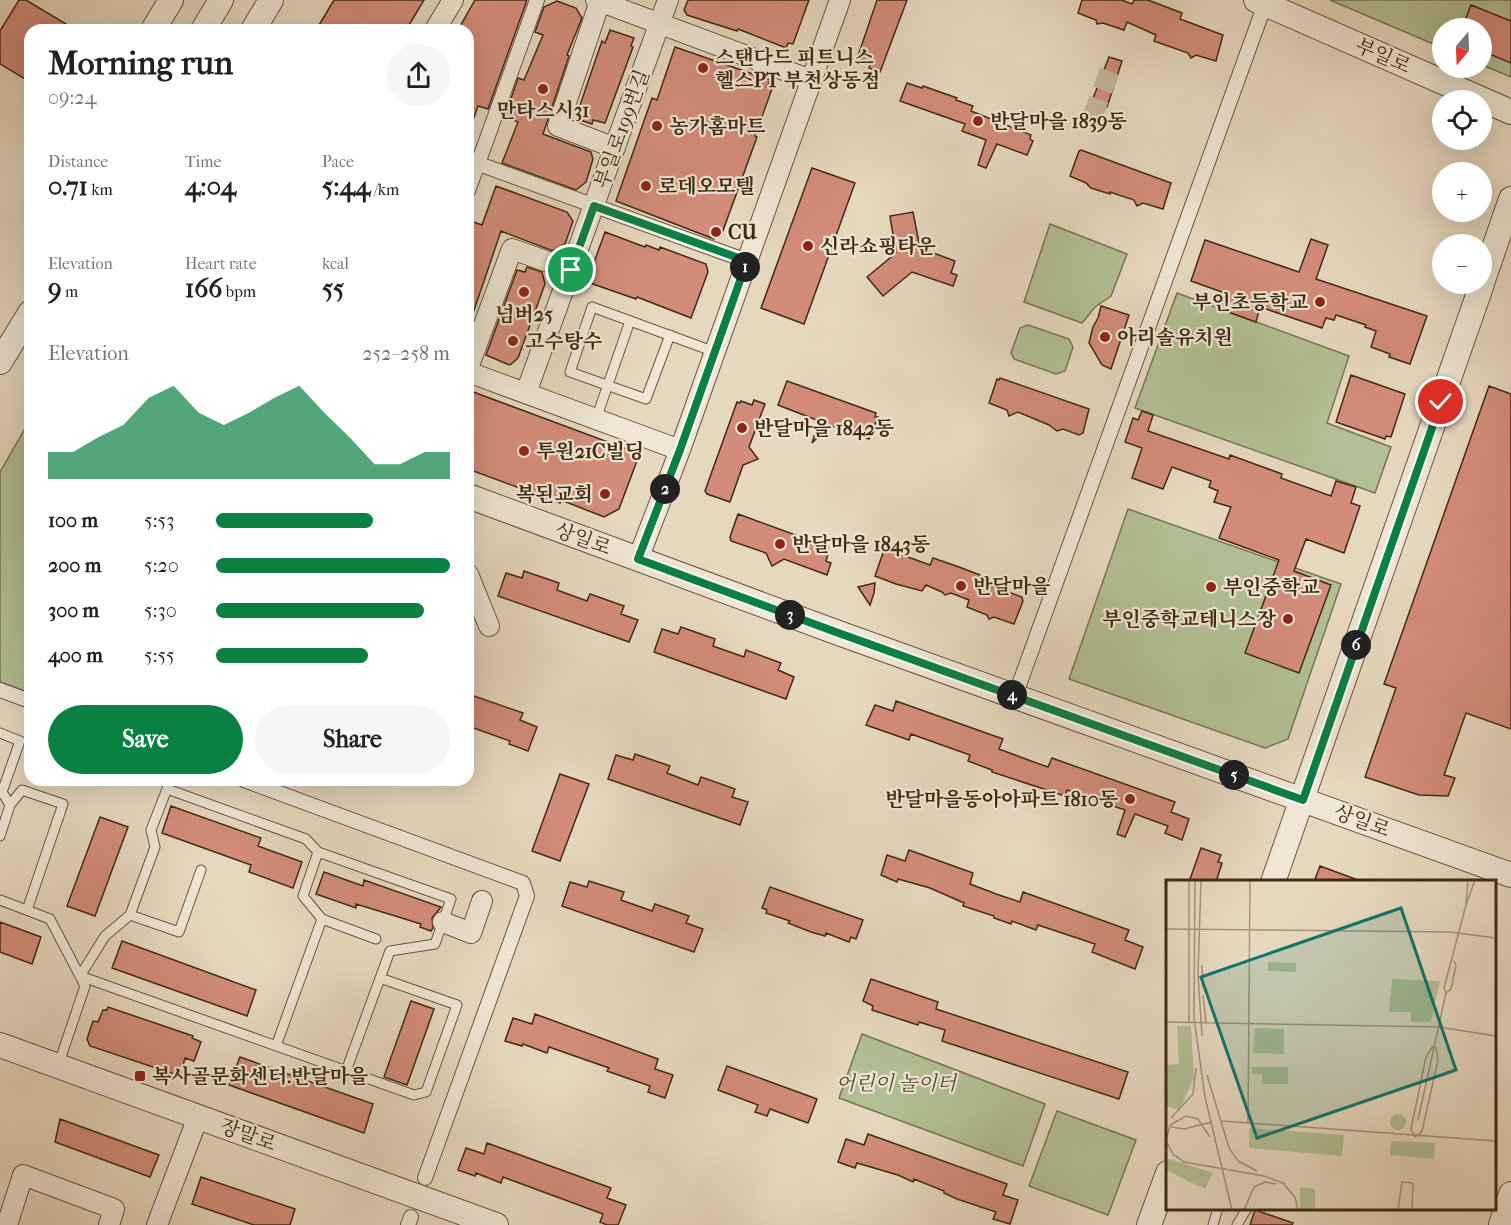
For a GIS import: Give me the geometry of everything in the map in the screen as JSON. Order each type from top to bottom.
[{"type":"street","points":[[157,24],[171,0]]},
{"type":"street","points":[[207,24],[221,0]]},
{"type":"street","points":[[257,24],[271,0]]},
{"type":"street","points":[[439,24],[453,0]]},
{"type":"street","points":[[474,159],[537,0]]},
{"type":"street","name":"부일로199번길","points":[[526,393],[668,0]]},
{"type":"street","points":[[638,559],[680,450],[840,0]]},
{"type":"street","points":[[615,148],[558,126],[598,1],[811,80]]},
{"type":"street","points":[[1015,696],[1260,2]]},
{"type":"street","name":"부일로","points":[[1260,2],[1511,112]]},
{"type":"street","points":[[474,162],[747,261]]},
{"type":"street","points":[[1492,254],[1511,200]]},
{"type":"street","points":[[474,354],[512,249],[571,270]]},
{"type":"street","points":[[1274,880],[1478,294]]},
{"type":"street","points":[[0,362],[20,326]]},
{"type":"street","points":[[474,372],[680,450]]},
{"type":"street","name":"상일로","points":[[474,498],[1511,875]]},
{"type":"street","points":[[474,589],[489,626]]},
{"type":"street","points":[[0,690],[24,699]]},
{"type":"street","points":[[264,786],[523,883],[527,896],[425,1178]]},
{"type":"street","points":[[443,922],[471,933],[482,901]]},
{"type":"street","name":"장말로","points":[[0,1045],[496,1225]]},
{"type":"street","points":[[157,1225],[198,1117]]},
{"type":"street","points":[[7,1225],[23,1175],[114,1209],[109,1225]]},
{"type":"street","points":[[1149,1225],[1166,1176]]},
{"type":"street","points":[[1502,1225],[1511,1194]]},
{"type":"lane","points":[[670,335],[646,399],[570,372],[592,308],[670,335],[715,352]]},
{"type":"lane","points":[[596,419],[630,321]]},
{"type":"lane","points":[[0,733],[20,741],[2,792],[10,805]]},
{"type":"lane","points":[[80,976],[105,936],[130,915],[155,847],[151,830],[167,789],[306,838],[318,852],[452,900],[435,944],[390,951],[346,1071]]},
{"type":"lane","points":[[0,836],[10,805],[22,790],[63,804],[27,910]]},
{"type":"lane","points":[[318,852],[303,896],[322,920],[376,939]]},
{"type":"lane","points":[[130,915],[179,932],[201,870]]},
{"type":"lane","points":[[0,900],[50,919],[85,986],[58,1066]]},
{"type":"lane","points":[[276,1046],[322,920]]},
{"type":"lane","points":[[80,976],[414,1095],[426,1092],[457,1005],[380,978]]},
{"type":"lane","points":[[1213,1225],[1218,1210]]},
{"type":"lane","points":[[1237,1225],[1246,1210]]},
{"type":"green space","points":[[1330,0],[1511,0],[1511,77],[1492,69],[1492,18],[1432,18],[1432,43]]},
{"type":"green space","points":[[1050,224],[1127,254],[1111,296],[1095,307],[1082,323],[1024,302]]},
{"type":"green space","points":[[1177,293],[1349,356],[1327,423],[1391,447],[1375,493],[1135,408]]},
{"type":"green space","points":[[1028,325],[1069,339],[1073,347],[1065,371],[1056,374],[1014,359],[1011,353],[1020,328]]},
{"type":"green space","points":[[24,430],[24,691],[0,682],[0,472]]},
{"type":"green space","points":[[1128,509],[1341,584],[1288,739],[1265,748],[1069,679]]},
{"type":"green space","name":"어린이 놀이터","points":[[862,1034],[1045,1104],[1023,1166],[839,1098]]},
{"type":"green space","points":[[1057,1111],[1136,1140],[1108,1215],[1029,1186]]},
{"type":"building","points":[[19,0],[26,0],[66,24],[24,24],[24,78],[0,64],[0,31]]},
{"type":"building","points":[[334,0],[424,0],[410,24],[320,24]]},
{"type":"building","points":[[475,0],[527,0],[488,109],[478,106],[474,118],[474,24],[461,24]]},
{"type":"building","points":[[688,0],[809,0],[793,44],[788,43],[786,48],[738,29],[737,31],[687,15],[684,10]]},
{"type":"building","points":[[877,0],[907,0],[880,72],[869,68],[871,62],[861,60],[863,57],[858,56]]},
{"type":"building","points":[[1082,0],[1122,0],[1132,4],[1134,0],[1148,0],[1182,13],[1180,19],[1223,35],[1216,61],[1196,55],[1191,58],[1188,53],[1154,41],[1156,35],[1127,22],[1124,30],[1103,23],[1097,24],[1096,20],[1078,13]]},
{"type":"building","points":[[557,1],[576,8],[582,18],[567,55],[569,56],[543,134],[591,152],[593,159],[586,182],[576,190],[502,163],[518,122],[505,116],[518,78],[524,80],[543,35],[535,32],[544,7]]},
{"type":"building","points":[[1471,5],[1511,21],[1511,63],[1492,55],[1492,18],[1466,18]]},
{"type":"building","points":[[610,30],[634,38],[631,46],[633,47],[605,123],[593,120],[592,124],[580,120],[582,116],[577,114],[602,41],[605,43]]},
{"type":"building","points":[[675,47],[770,80],[767,87],[772,89],[721,236],[716,236],[714,239],[616,201],[652,98],[657,100]]},
{"type":"building","points":[[1109,57],[1122,61],[1107,107],[1092,101]]},
{"type":"building","name":"반달마을 1839동","points":[[907,83],[957,98],[956,100],[973,106],[971,111],[1031,135],[1030,139],[1033,141],[1027,155],[997,144],[986,168],[978,165],[986,140],[962,131],[965,124],[900,101]]},
{"type":"building","points":[[1081,150],[1171,183],[1163,209],[1143,203],[1137,206],[1134,200],[1091,188],[1086,183],[1070,176]]},
{"type":"building","name":"신라쇼핑타운","points":[[812,168],[855,183],[804,324],[761,308]]},
{"type":"building","points":[[496,186],[567,212],[573,221],[565,244],[553,251],[501,231],[474,310],[474,222],[482,225]]},
{"type":"building","points":[[913,212],[920,248],[955,261],[951,273],[957,275],[953,286],[912,272],[883,296],[867,277],[896,253],[890,216]]},
{"type":"building","points":[[605,232],[645,247],[646,245],[659,250],[660,247],[706,264],[708,272],[691,318],[637,297],[636,299],[587,282]]},
{"type":"building","name":"부인초등학교","points":[[1311,239],[1328,245],[1316,279],[1427,316],[1410,364],[1389,357],[1390,354],[1371,347],[1376,331],[1365,327],[1366,325],[1336,315],[1334,320],[1326,318],[1322,328],[1260,307],[1256,322],[1217,308],[1222,292],[1191,281],[1205,240],[1299,272]]},
{"type":"building","points":[[527,267],[542,272],[545,284],[518,358],[510,365],[486,355],[517,270],[525,272]]},
{"type":"building","points":[[1101,306],[1129,315],[1111,369],[1102,365],[1089,343]]},
{"type":"building","points":[[1351,375],[1405,394],[1391,437],[1386,436],[1385,439],[1336,422]]},
{"type":"building","points":[[1000,378],[1089,409],[1083,433],[1079,435],[1063,429],[1057,431],[1049,425],[1018,412],[1009,416],[1007,410],[989,403],[997,379]]},
{"type":"building","points":[[787,381],[876,413],[875,417],[878,417],[869,439],[830,425],[812,443],[819,421],[778,405]]},
{"type":"building","points":[[1489,386],[1511,394],[1511,729],[1466,713],[1444,775],[1455,778],[1448,796],[1419,795],[1365,777],[1396,688],[1384,684]]},
{"type":"building","name":"투원21C빌딩","points":[[474,392],[635,452],[638,458],[619,509],[604,517],[561,500],[560,503],[474,471]]},
{"type":"building","name":"반달마을 1842동","points":[[754,400],[765,404],[749,447],[758,459],[743,465],[730,502],[707,494],[705,491],[737,402],[752,405]]},
{"type":"building","points":[[1142,411],[1153,415],[1148,431],[1229,459],[1230,455],[1282,474],[1281,478],[1331,496],[1336,481],[1356,487],[1351,503],[1360,506],[1344,553],[1306,539],[1294,571],[1331,585],[1299,673],[1245,653],[1279,560],[1219,538],[1231,507],[1214,502],[1218,491],[1209,487],[1211,481],[1172,467],[1163,489],[1132,478],[1142,448],[1125,442],[1133,418],[1138,420]]},
{"type":"building","name":"반달마을 1843동","points":[[738,514],[828,547],[826,561],[831,563],[827,575],[784,559],[772,566],[766,553],[731,541],[730,537]]},
{"type":"building","name":"반달마을","points":[[886,549],[930,565],[933,558],[959,567],[980,575],[978,581],[1022,597],[1023,601],[1014,624],[994,617],[989,619],[987,615],[967,607],[969,600],[951,593],[945,595],[926,585],[922,591],[875,576]]},
{"type":"building","points":[[524,571],[559,583],[557,590],[587,601],[590,594],[624,606],[621,614],[638,620],[629,642],[498,596],[506,573],[522,578]]},
{"type":"building","points":[[875,583],[874,593],[870,605],[858,587]]},
{"type":"building","points":[[681,627],[715,639],[713,646],[744,657],[746,650],[781,663],[778,670],[794,677],[786,699],[654,652],[662,629],[678,634]]},
{"type":"building","points":[[474,696],[523,713],[520,720],[537,727],[528,751],[509,744],[510,741],[474,728]]},
{"type":"building","points":[[896,701],[1003,739],[999,749],[1031,761],[1048,767],[1052,758],[1175,802],[1171,812],[1189,819],[1182,840],[1165,833],[1168,826],[1135,814],[1125,837],[1117,834],[1125,810],[1067,790],[1065,796],[992,772],[992,770],[968,761],[970,755],[911,734],[909,740],[866,725],[875,705],[893,711]]},
{"type":"building","points":[[635,754],[670,766],[667,773],[698,785],[701,777],[735,789],[732,797],[748,802],[740,825],[608,779],[616,755],[633,760]]},
{"type":"building","points":[[560,774],[589,784],[560,861],[532,851]]},
{"type":"building","points":[[171,806],[261,838],[258,846],[302,862],[293,888],[249,872],[251,865],[162,833]]},
{"type":"building","points":[[100,817],[128,827],[95,916],[67,906]]},
{"type":"building","points":[[1201,848],[1221,855],[1218,862],[1222,863],[1217,880],[1190,880]]},
{"type":"building","points":[[909,850],[973,873],[970,884],[999,895],[1020,902],[1023,892],[1129,930],[1125,940],[1143,947],[1135,969],[1092,952],[1095,944],[1038,925],[1036,930],[1012,921],[1011,924],[963,906],[964,903],[930,888],[898,879],[897,882],[881,875],[887,855],[905,861]]},
{"type":"building","points":[[1320,866],[1358,880],[1315,880]]},
{"type":"building","points":[[324,872],[363,886],[364,880],[441,907],[432,918],[433,928],[431,931],[420,927],[421,924],[356,904],[356,908],[316,894]]},
{"type":"building","points":[[589,881],[624,892],[621,900],[652,911],[655,904],[689,916],[686,923],[703,929],[694,952],[562,906],[570,882],[587,887]]},
{"type":"building","points":[[770,887],[863,920],[856,939],[851,937],[849,942],[826,933],[825,936],[811,932],[788,923],[790,921],[766,913],[767,910],[762,908]]},
{"type":"building","points":[[0,922],[41,937],[32,964],[0,952]]},
{"type":"building","points":[[122,941],[256,990],[247,1016],[112,968]]},
{"type":"building","points":[[871,979],[938,1002],[936,1009],[1128,1072],[1119,1099],[942,1041],[945,1030],[919,1022],[918,1025],[872,1010],[873,1006],[863,1001]]},
{"type":"building","points":[[411,1001],[434,1009],[407,1085],[384,1077]]},
{"type":"building","points":[[108,1007],[193,1036],[192,1038],[201,1042],[194,1061],[185,1058],[180,1076],[90,1046],[87,1039],[93,1021],[98,1022],[103,1010],[107,1010]]},
{"type":"building","points":[[535,1014],[658,1059],[655,1069],[673,1075],[665,1098],[648,1092],[650,1086],[607,1071],[609,1068],[549,1047],[547,1053],[523,1044],[522,1046],[505,1041],[513,1018],[532,1024]]},
{"type":"building","points":[[240,1057],[373,1104],[364,1133],[229,1085]]},
{"type":"building","points":[[727,1066],[817,1099],[808,1123],[770,1109],[767,1116],[755,1112],[758,1105],[718,1090]]},
{"type":"building","points":[[60,1119],[159,1155],[150,1177],[55,1142]]},
{"type":"building","points":[[868,1134],[1007,1184],[1003,1195],[1018,1200],[1010,1224],[993,1219],[996,1212],[957,1199],[914,1179],[913,1182],[898,1175],[857,1163],[855,1168],[838,1162],[846,1139],[864,1145]]},
{"type":"building","points":[[487,1143],[611,1188],[607,1198],[626,1205],[618,1225],[607,1225],[600,1222],[603,1214],[503,1177],[501,1183],[476,1173],[475,1176],[458,1170],[466,1148],[484,1154]]},
{"type":"building","points":[[201,1177],[295,1209],[290,1225],[254,1225],[192,1204]]},
{"type":"building","points":[[1255,1210],[1293,1223],[1292,1225],[1250,1225]]},
{"type":"tunnel","points":[[1092,118],[1111,67]]},
{"type":"place","name":"스탠다드 피트니스 헬스PT 부천상동점","points":[[703,68]]},
{"type":"place","name":"만타스시31","points":[[543,89]]},
{"type":"place","name":"반달마을 1839동","points":[[978,121]]},
{"type":"place","name":"농가홈마트","points":[[657,126]]},
{"type":"place","name":"로데오모텔","points":[[646,186]]},
{"type":"place","name":"CU","points":[[716,232]]},
{"type":"place","name":"신라쇼핑타운","points":[[808,246]]},
{"type":"place","name":"넘버25","points":[[524,292]]},
{"type":"place","name":"부인초등학교","points":[[1320,302]]},
{"type":"place","name":"아리솔유치원","points":[[1105,337]]},
{"type":"place","name":"고수탕수","points":[[513,341]]},
{"type":"place","name":"반달마을 1842동","points":[[742,428]]},
{"type":"place","name":"투원21C빌딩","points":[[524,451]]},
{"type":"place","name":"복된교회","points":[[605,494]]},
{"type":"place","name":"반달마을 1843동","points":[[780,544]]},
{"type":"place","name":"반달마을","points":[[961,586]]},
{"type":"place","name":"부인중학교","points":[[1211,587]]},
{"type":"place","name":"부인중학교테니스장","points":[[1288,619]]},
{"type":"place","name":"반달마을동아아파트 1810동","points":[[1130,799]]},
{"type":"place","name":"복사골문화센터.반달마을","points":[[140,1076]]},
{"type":"route","points":[[571,270],[594,206],[747,261],[680,450],[638,559],[1303,800],[1441,402]]}]
